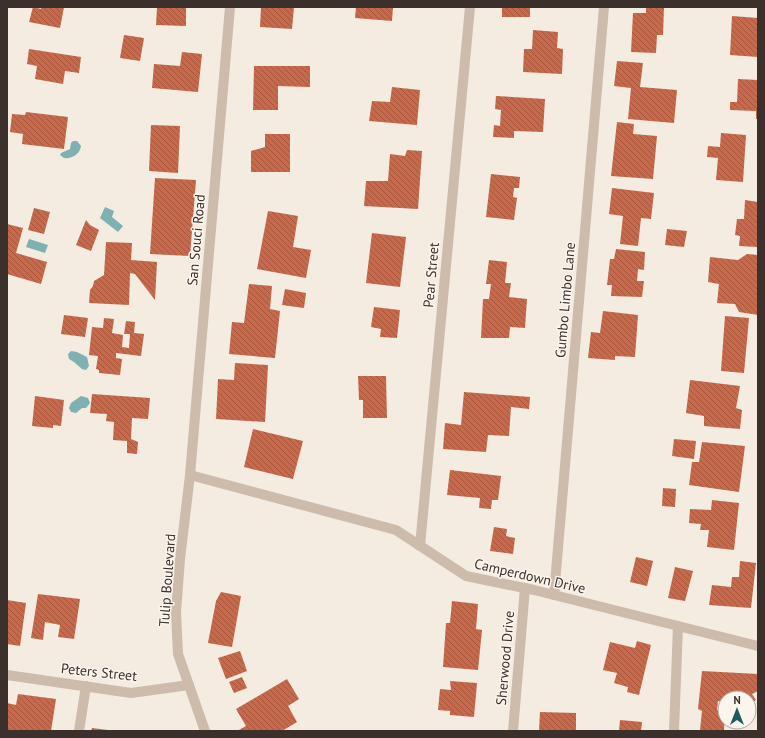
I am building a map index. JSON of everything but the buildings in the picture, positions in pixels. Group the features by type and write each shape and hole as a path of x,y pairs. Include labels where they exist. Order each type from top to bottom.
{"street":[{"name":"San Souci Road","path":"190,475 230,7"},
{"name":"Pear Street","path":"420,546 470,7"},
{"name":"Gumbo Limbo Lane","path":"554,595 604,7"},
{"name":"Camperdown Drive","path":"190,475 396,530 466,576 525,588 758,646"},
{"name":"Tulip Boulevard","path":"190,475 180,559 176,612 178,654 205,731"},
{"name":"Sherwood Drive","path":"513,731 525,588"},
{"path":"674,731 678,626"},
{"name":"Peters Street","path":"7,675 130,693 189,685"},
{"path":"79,731 86,686"}],"water":[{"path":"73,141 77,141 81,146 79,151 73,157 64,158 60,155 61,153 70,149"},
{"path":"105,207 114,211 112,217 123,226 118,232 100,218"},
{"path":"29,239 48,245 45,253 26,247"},
{"path":"71,351 87,357 89,366 86,370 82,369 69,359 68,354"},
{"path":"81,396 88,398 90,403 86,408 82,408 76,413 71,412 69,408 71,403"}]}
